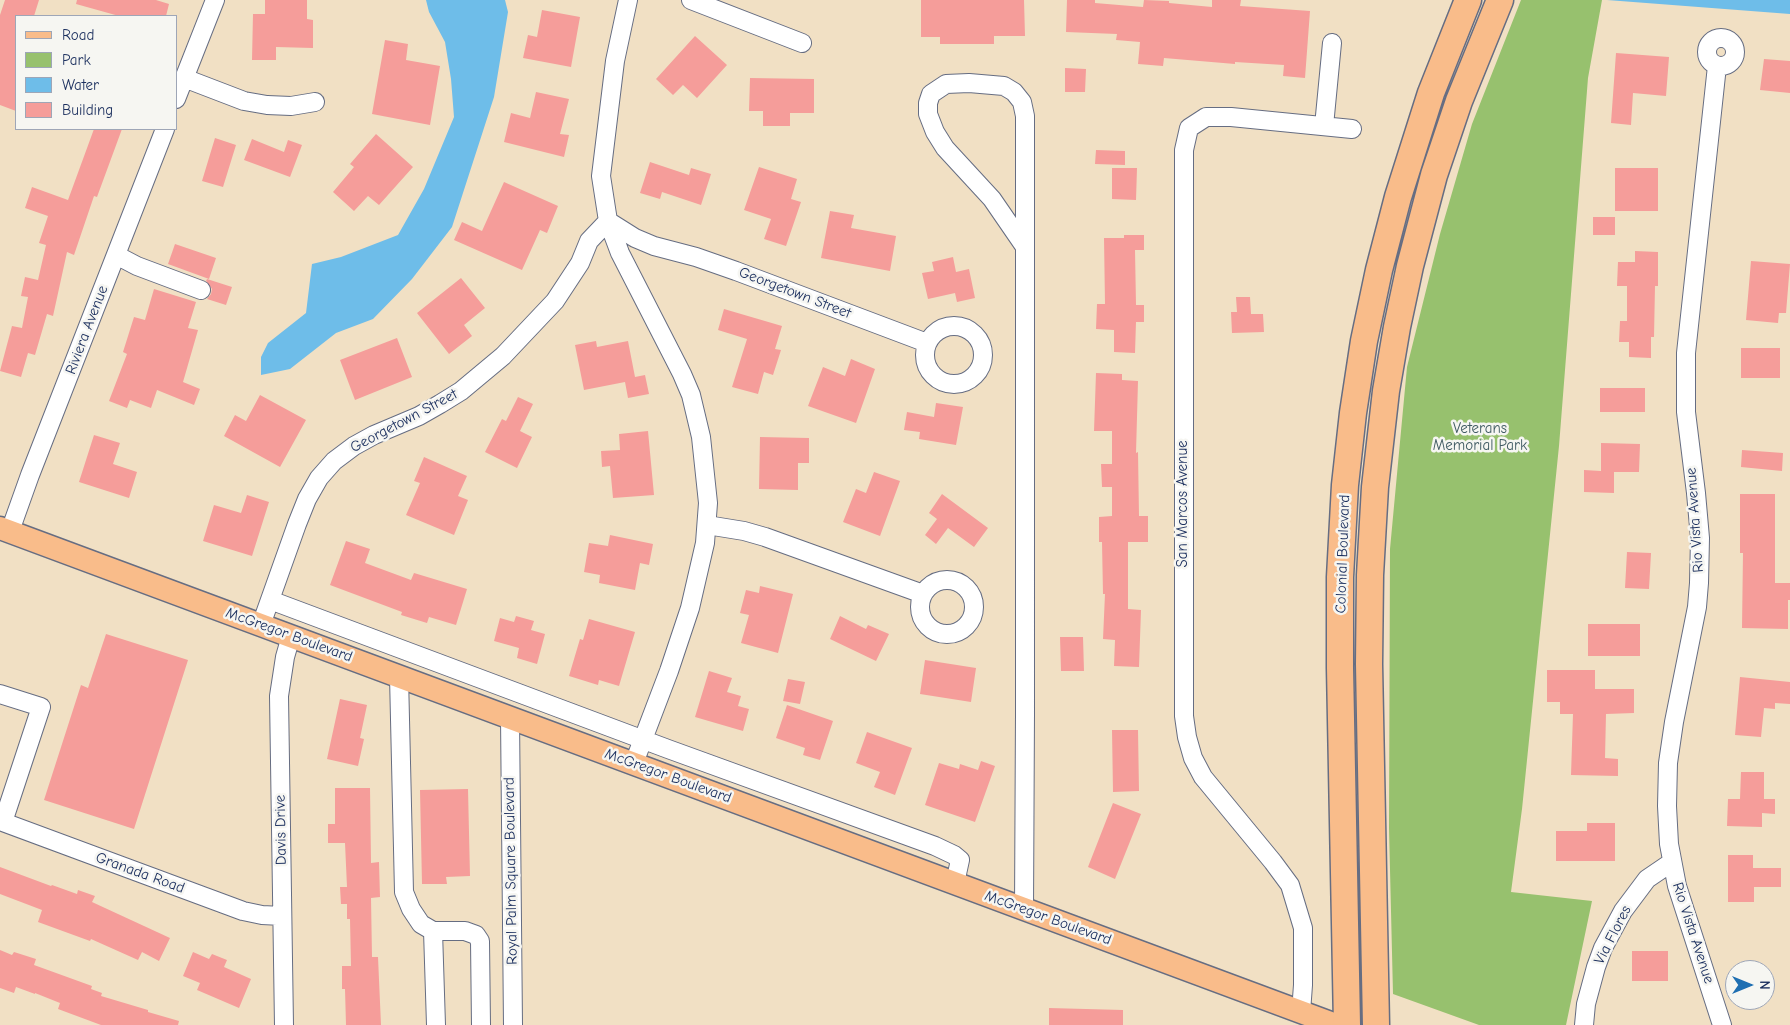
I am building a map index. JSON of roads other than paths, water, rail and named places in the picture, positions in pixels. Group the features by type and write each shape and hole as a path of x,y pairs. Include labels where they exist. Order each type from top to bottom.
{"highway":[{"name":"Colonial Boulevard","path":"1348,1025 1340,586 1345,485 1349,449 1364,341 1379,270 1398,196 1431,93 1468,0"},
{"name":"Colonial Boulevard","path":"1376,1025 1369,654 1370,575 1375,486 1386,391 1396,327 1434,175 1459,101 1500,0"}],"main road":[{"name":"McGregor Boulevard","path":"5,530 955,883 1301,1018 1336,1025"}],"street":[{"path":"178,94 215,0"},
{"path":"628,0 615,62 601,176 608,221 620,253 691,394 699,423 708,503 705,543 690,608 669,671 634,764"},
{"path":"691,0 802,43"},
{"path":"1324,126 1332,43"},
{"name":"Rio Vista Avenue","path":"1717,66 1686,353 1686,412 1698,520 1699,583 1697,607 1674,722 1668,764 1667,806 1672,862 1677,886 1722,1025"},
{"path":"184,78 244,101 267,105 291,106 315,102"},
{"path":"1024,909 1026,712 1025,116 1022,102 1014,92 1004,86 969,83 946,84 931,94 928,103 928,114 935,132 945,148 992,199 1025,247"},
{"name":"San Marcos Avenue","path":"1301,1018 1304,985 1303,928 1290,885 1203,777 1193,758 1184,716 1184,150 1189,128 1206,117 1231,117 1352,129"},
{"name":"Riviera Avenue","path":"5,530 30,474 165,130"},
{"name":"Georgetown Street","path":"261,625 307,500 318,478 329,466 354,446 440,404 461,391 503,356 555,301 580,263 589,241 608,221 635,238 654,246 696,257 736,271 928,343"},
{"path":"116,255 137,266 201,290"},
{"path":"707,525 765,537 923,594"},
{"path":"270,600 935,846 960,860 955,883"},
{"name":"Davis Drive","path":"284,1025 279,696 285,657 291,636"},
{"path":"399,676 404,892 411,910 421,924 433,931 465,930 476,935 480,942 481,1025"},
{"path":"0,694 41,707 2,821"},
{"name":"Royal Palm Square Boulevard","path":"510,718 513,1025"},
{"name":"Granada Road","path":"2,821 243,911 262,915 282,916"},
{"name":"Via Flores","path":"1584,1025 1586,1004 1603,948 1619,919 1647,879 1672,862"},
{"path":"433,931 436,1025"}],"water":[{"path":"426,0 505,0 508,12 494,97 452,227 412,279 373,319 336,333 290,369 261,375 261,357 268,343 306,313 312,264 341,257 398,235 424,189 454,117 451,79 445,42 429,12"},
{"path":"1607,0 1790,0 1790,14"}],"park label":[{"name":"Veterans Memorial Park","path":"1480,438"}]}
